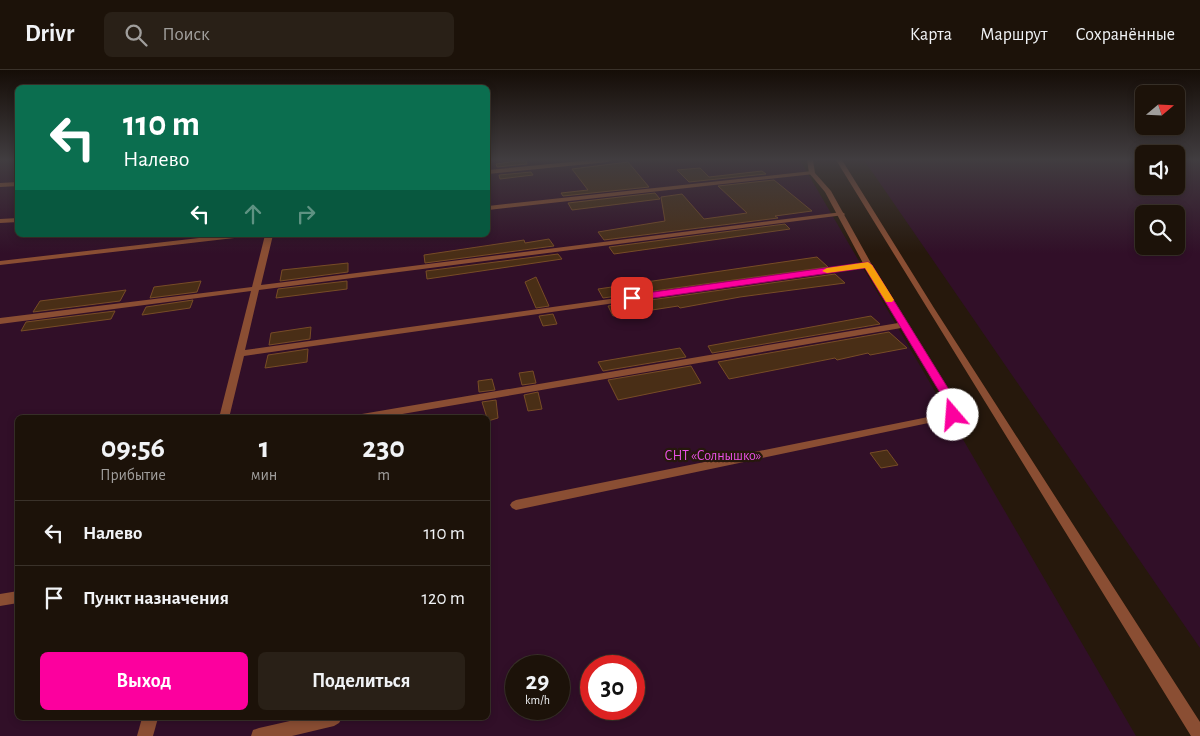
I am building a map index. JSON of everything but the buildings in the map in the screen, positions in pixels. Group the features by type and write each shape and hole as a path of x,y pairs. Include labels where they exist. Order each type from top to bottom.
{"street":[{"path":"490,208 645,191"},
{"path":"516,505 953,415 954,406 868,265 828,191"},
{"path":"859,191 930,308 1200,736"},
{"path":"0,321 842,214"},
{"path":"0,221 15,220"},
{"path":"0,263 226,237"},
{"path":"225,415 268,237"},
{"path":"240,354 868,265"},
{"path":"374,415 904,325"},
{"path":"0,600 15,597"},
{"path":"145,736 149,720"},
{"path":"259,736 326,720"}],"green space":[{"name":"СНТ «Солнышко»","path":"0,191 15,191 15,237 490,237 490,191 818,191 1136,736 0,736"},
{"path":"885,191 1135,191 1135,195 1185,195 1185,191 1200,191 1200,648"}],"slow traffic":[{"path":"827,271 868,265 889,300"}],"route":[{"path":"632,298 868,265 954,406 953,415"}]}
